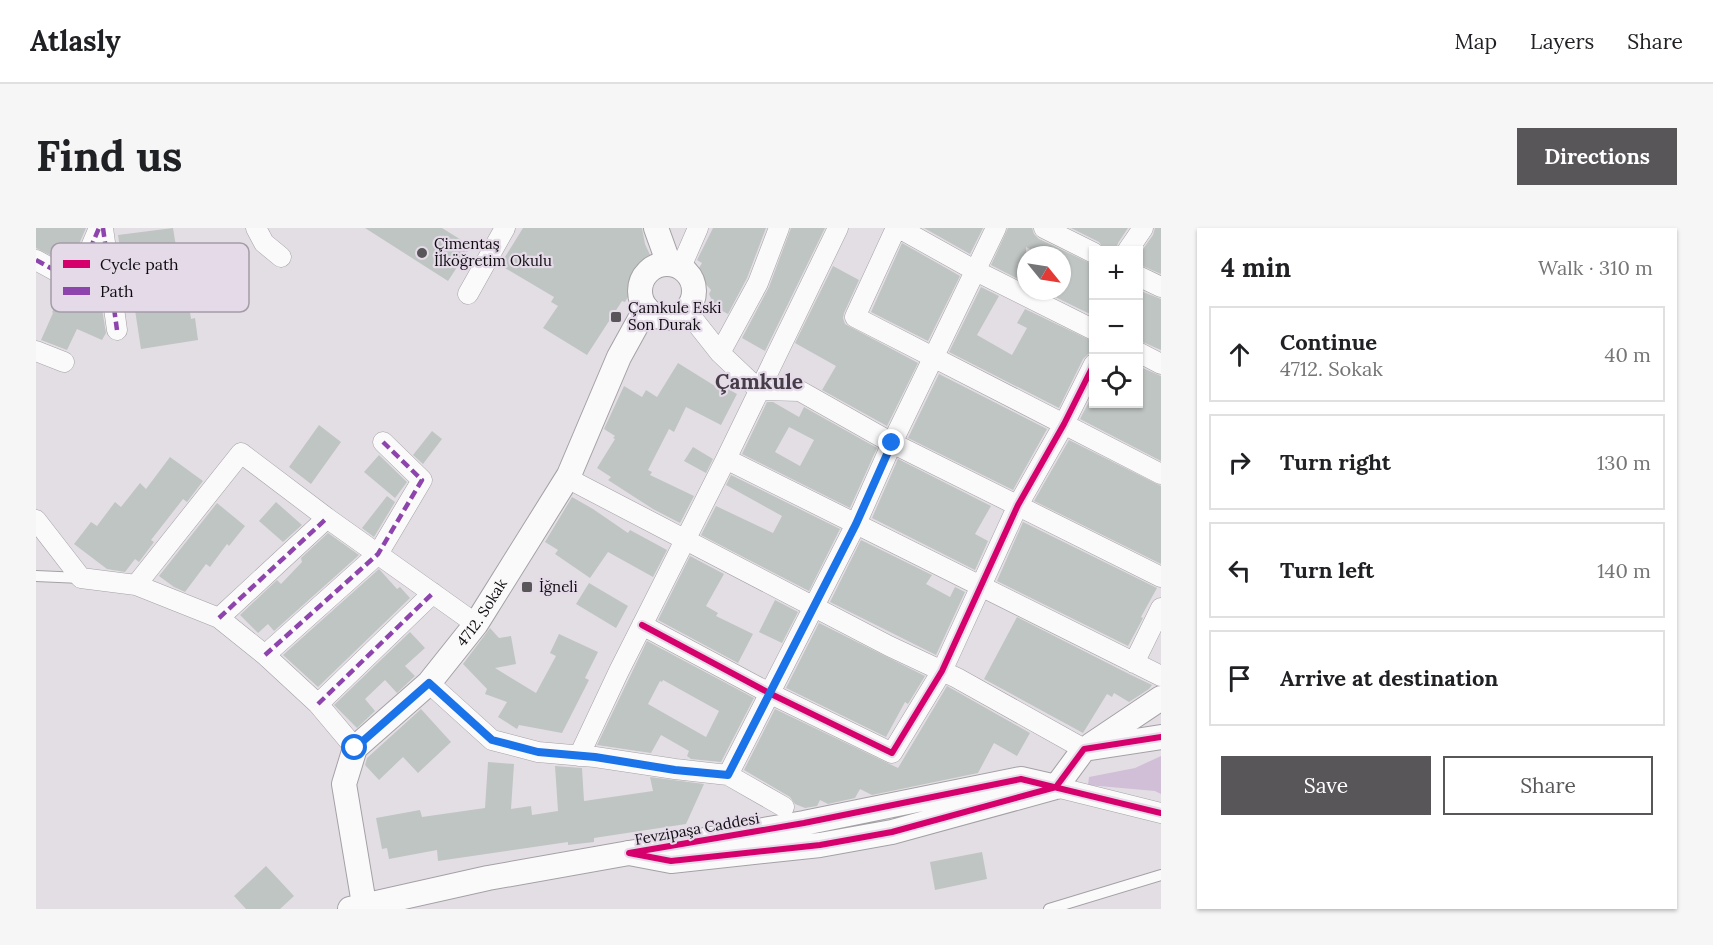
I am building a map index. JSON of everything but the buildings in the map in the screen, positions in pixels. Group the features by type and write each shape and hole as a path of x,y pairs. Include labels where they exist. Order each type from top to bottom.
{"street":[{"path":"94,243 101,228"},
{"path":"101,228 103,243"},
{"path":"256,228 264,243 280,257"},
{"path":"468,294 505,228"},
{"path":"656,228 675,265 692,279 694,287 691,303 686,310 670,318 661,317 646,308 640,291 646,274 660,264 675,265"},
{"path":"675,265 698,228"},
{"path":"720,353 758,283 779,228"},
{"path":"579,756 838,228"},
{"path":"1089,328 976,271 898,228 855,317 1161,474"},
{"path":"728,775 856,524 892,443 996,228"},
{"path":"1044,228 1089,250"},
{"path":"1131,246 1143,228"},
{"path":"36,260 51,268"},
{"path":"1143,278 1161,287"},
{"name":"4712. Sokak","path":"355,748 429,683 476,624 567,478 619,357 646,308"},
{"path":"686,310 720,353 759,390 800,392 892,443 1161,577"},
{"path":"114,312 117,330"},
{"path":"36,351 64,362"},
{"path":"1142,354 1161,364"},
{"path":"642,625 771,694 892,753 942,671 1018,505 1064,424 1089,374"},
{"path":"265,655 378,554 422,480 383,442"},
{"path":"136,585 240,453 476,624"},
{"path":"726,459 1161,676"},
{"path":"567,478 942,671 1084,749 1161,736"},
{"path":"219,618 327,518"},
{"path":"36,520 81,578 136,585 219,618 265,655 318,704 355,748 344,784 357,907"},
{"path":"318,704 433,593"},
{"path":"1134,663 1161,608"},
{"path":"429,683 492,740 538,752 728,775 784,807"},
{"path":"1161,698 1084,749 1056,787 1161,813"},
{"name":"Fevzipaşa Caddesi","path":"357,907 488,878 804,823 1021,779 1056,787"}],"lane":[{"path":"36,576 81,578"},
{"path":"1049,909 1075,905 1161,875"}],"shaded area":[{"path":"1161,756 1161,794 1155,791 1088,785 1089,777 1135,768"}],"marked path":[{"path":"93,243 99,228"},
{"path":"103,228 105,243"},
{"path":"36,260 51,268"},
{"path":"115,312 117,330"},
{"path":"265,655 378,554 422,480 383,442"},
{"path":"219,618 327,518"},
{"path":"318,704 433,593"}],"cycle path":[{"path":"642,625 771,694 892,753 942,671 1018,505 1064,424 1089,374"},
{"path":"1161,737 1084,749 1056,787 892,832 820,845 671,861 629,853 804,823 1021,779 1161,813"}],"place":[{"name":"Çimentaş İlköğretim Okulu","path":"422,253"},
{"name":"Çamkule Eski Son Durak","path":"616,317"},
{"name":"İğneli","path":"527,587"}],"district":[{"name":"Çamkule","path":"759,382"}],"route":[{"path":"355,748 429,683 492,740 538,752 595,757 675,770 728,775 856,524 892,443"}]}
